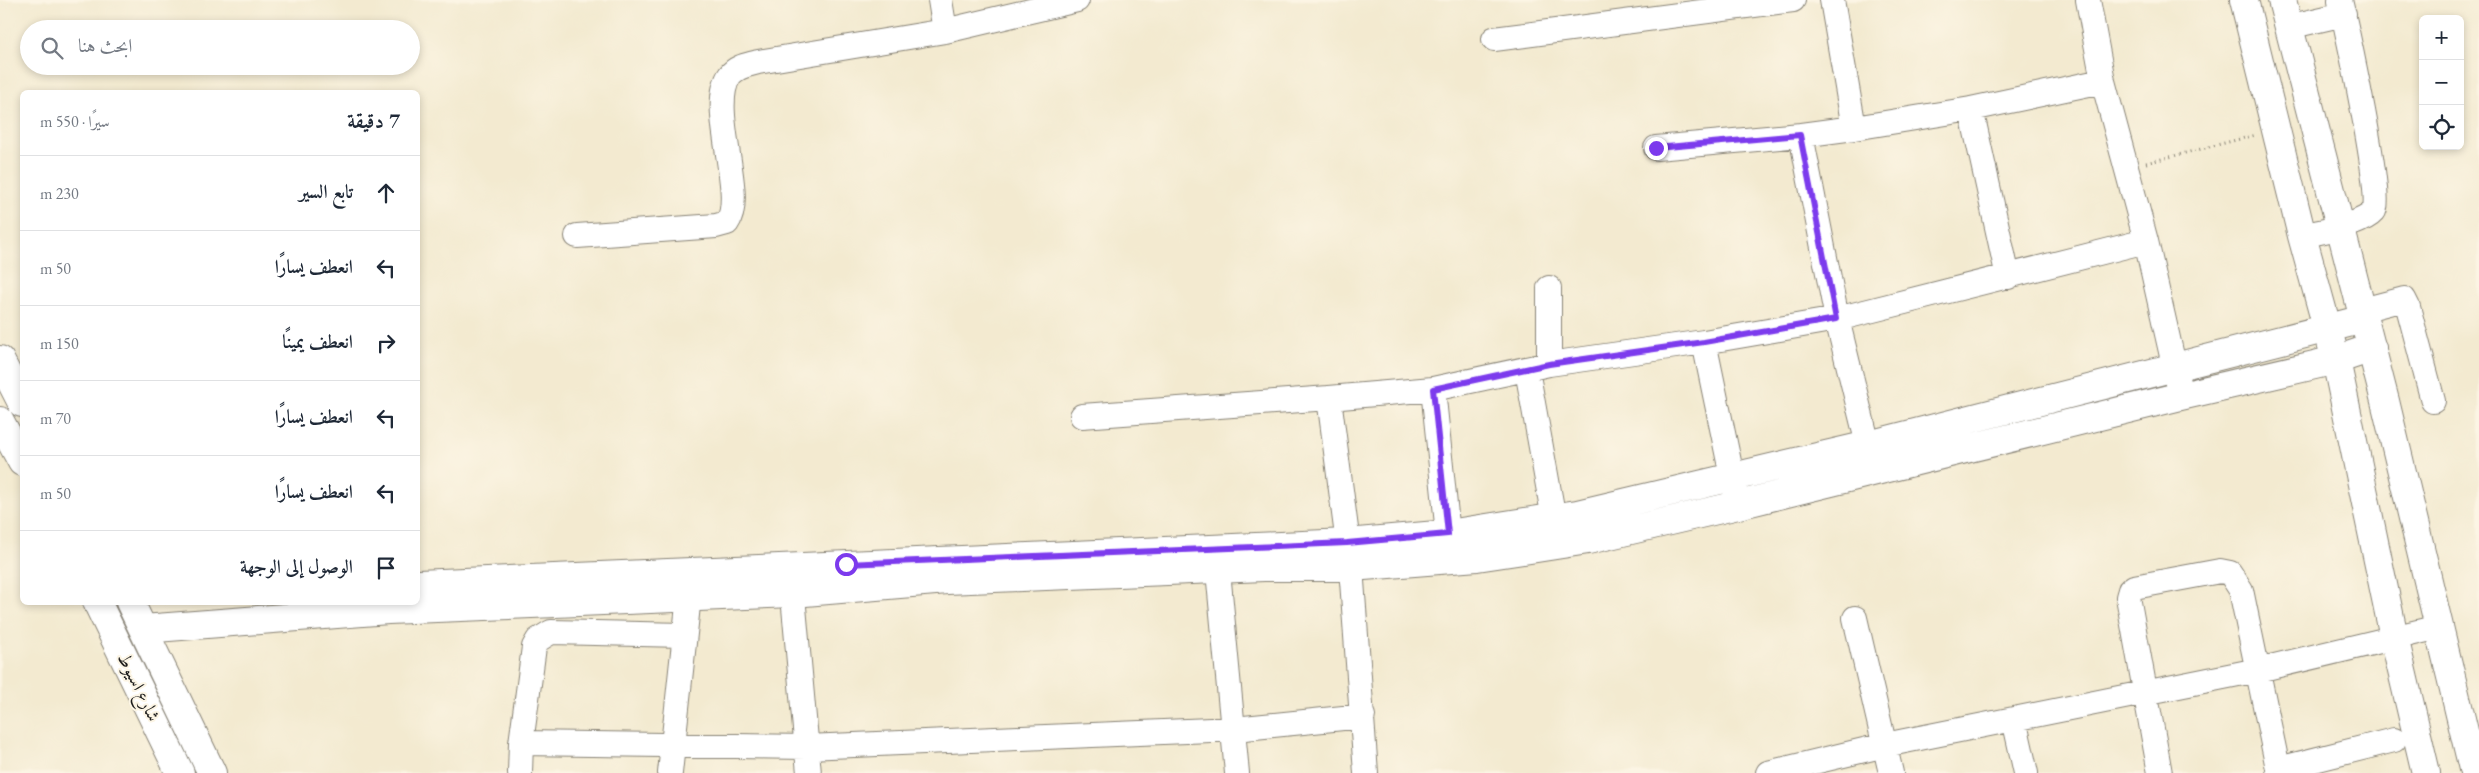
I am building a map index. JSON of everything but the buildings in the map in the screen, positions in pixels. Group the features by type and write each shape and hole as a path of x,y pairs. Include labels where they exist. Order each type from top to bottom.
{"main road":[{"path":"2244,0 2302,236 2336,360 2394,637 2426,773"},
{"path":"2282,0 2372,348 2474,773"},
{"path":"420,584 948,580 1218,571 1264,567 1349,555 1448,534 1554,518 1732,478 2327,328 2363,315"},
{"path":"143,629 388,610 689,596 791,580 1349,555 1476,557 1579,541 1738,505 2181,396 2336,360 2372,348"},
{"path":"0,360 20,399"},
{"path":"0,421 20,458"},
{"name":"شارع اسيوط","path":"98,605 180,773"},
{"name":"شارع اسيوط","path":"131,605 212,773"}],"street":[{"path":"940,0 945,31"},
{"path":"577,236 716,226 727,223 734,208 724,122 725,91 730,76 738,68 758,62 945,31 1077,0"},
{"path":"1494,39 1793,0"},
{"path":"1832,0 1854,128"},
{"path":"2088,0 2104,81 2146,241 2176,366 2181,396"},
{"path":"2288,27 2342,7 2374,171 2377,203 2373,212 2365,218 2340,227 2302,236"},
{"path":"1656,148 1800,135 1854,128 1971,109 2104,81"},
{"path":"1971,109 2008,277"},
{"path":"1800,135 1836,319 1868,445"},
{"path":"1082,416 1433,389 1538,367 1704,342 1836,319 2146,241"},
{"path":"1549,288 1538,367 1554,518"},
{"path":"2363,315 2404,300 2408,307 2433,401"},
{"path":"1704,342 1738,505"},
{"path":"1433,389 1448,534"},
{"path":"1329,398 1349,555 1366,773"},
{"path":"1218,571 1237,773"},
{"path":"2160,773 2128,605 2130,590 2134,587 2220,571 2230,573 2241,590 2279,771 2394,740"},
{"path":"791,580 809,773"},
{"path":"670,773 689,596"},
{"path":"1855,618 1892,773"},
{"path":"1773,773 1884,745 2258,670 2439,627"},
{"path":"520,773 534,647 545,634 551,632 684,635"},
{"path":"522,743 806,747 1234,730 1363,716"},
{"path":"2014,719 2026,773"}],"path":[{"path":"2126,168 2257,135"}],"route":[{"path":"846,564 1347,543 1448,534 1433,389 1549,364 1704,342 1836,319 1800,135 1656,148"}]}
